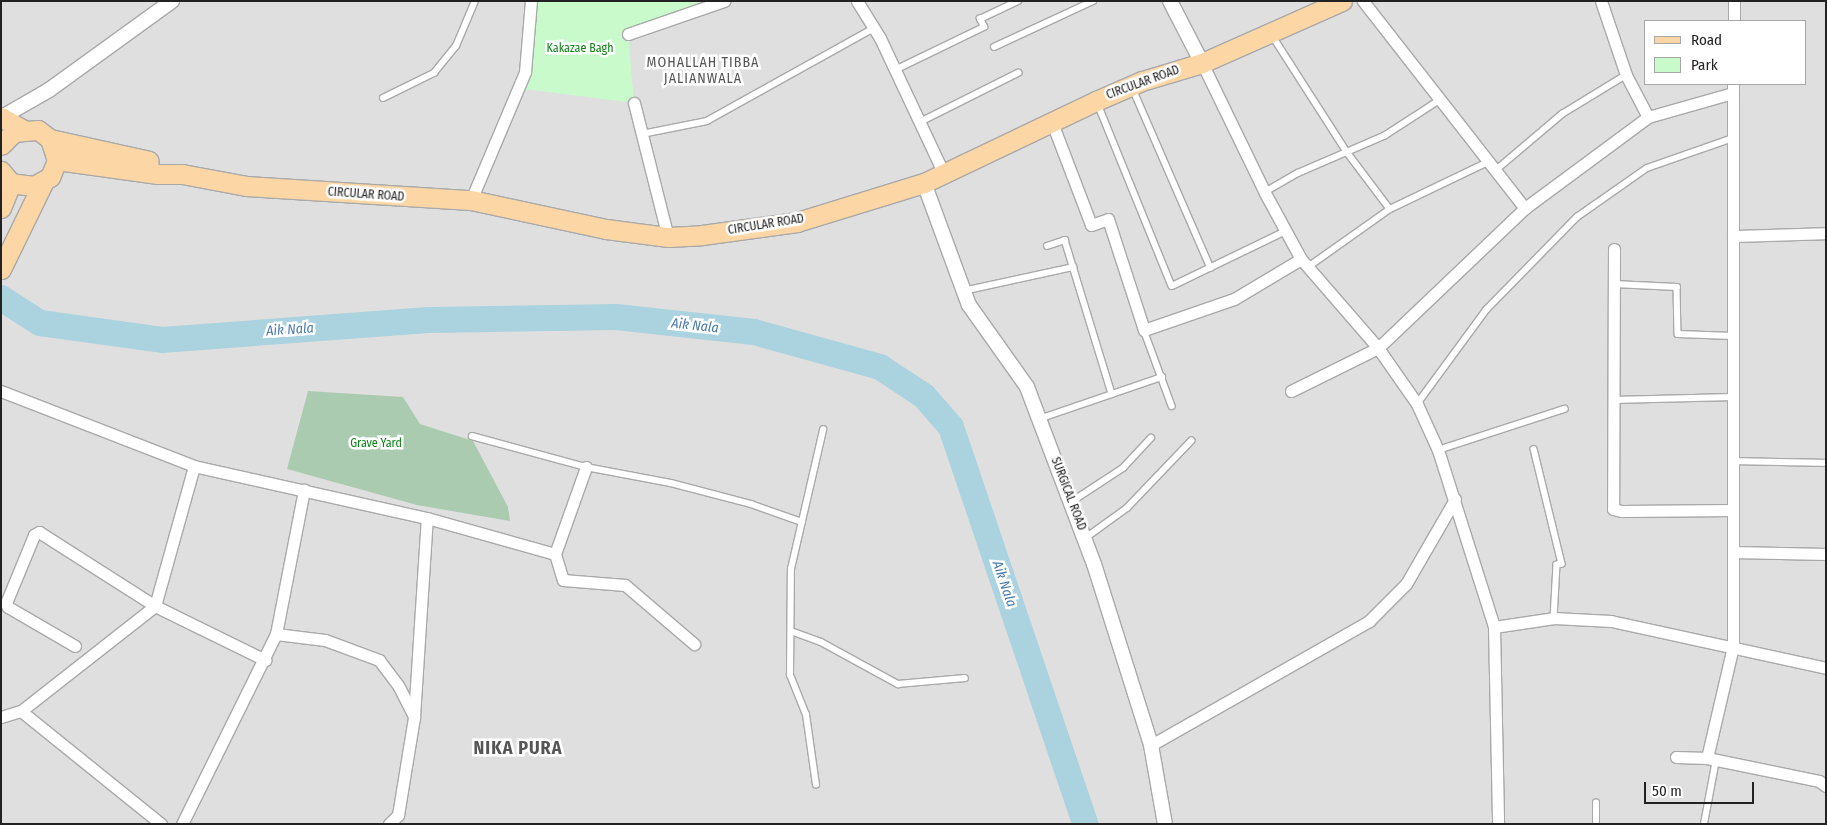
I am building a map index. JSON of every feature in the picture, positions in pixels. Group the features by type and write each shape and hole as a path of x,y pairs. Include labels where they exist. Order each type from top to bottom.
{"main road":[{"name":"CIRCULAR ROAD","path":"182,174 246,186 472,200 606,229 668,237 702,236 797,222 924,183 1051,120 1096,100 1131,86 1202,64 1342,1"},
{"path":"2,117 22,129 38,130 50,140 160,163 182,174"},
{"path":"1,145 7,137 22,129"},
{"path":"1,269 43,183 55,169 57,160 50,140"},
{"path":"57,160 158,174 182,174"},
{"path":"1,208 6,177 24,187 43,183"}],"street":[{"path":"2,117 49,90 172,1"},
{"path":"472,200 525,72 532,1"},
{"path":"628,34 724,1"},
{"path":"856,1 874,28 944,174"},
{"path":"1170,1 1265,193 1304,263 1378,348 1417,404 1438,450 1494,627 1498,824"},
{"path":"1363,1 1525,208"},
{"path":"1601,1 1626,75 1648,117"},
{"path":"1734,1 1734,20"},
{"path":"1290,391 1378,348 1525,208 1648,117 1733,88 1733,646 1711,759"},
{"path":"634,103 668,237"},
{"path":"1051,120 1091,225 1108,219 1144,330 1234,299 1304,263"},
{"name":"SURGICAL ROAD","path":"924,183 968,305 1027,387 1071,502 1151,745 1165,824"},
{"path":"1733,236 1826,233"},
{"path":"1614,249 1613,509 1622,511 1733,510"},
{"path":"1,390 194,466 427,518 555,554"},
{"path":"1,717 21,711 155,606 194,466"},
{"path":"586,467 555,554 563,580 625,585 694,644"},
{"path":"182,824 265,660 276,634 304,490"},
{"path":"1151,745 1369,621 1406,584 1455,499"},
{"path":"389,824 398,815 414,717 427,518"},
{"path":"76,646 8,607 6,603 34,535 39,532 155,606 265,660"},
{"path":"1733,552 1826,554"},
{"path":"1494,627 1554,618 1611,621 1733,646 1826,668"},
{"path":"276,634 325,640 379,660 398,685 414,717"},
{"path":"21,711 161,824"},
{"path":"1676,757 1711,759 1822,784 1826,770"}],"lane":[{"path":"383,98 434,73 456,46 475,1"},
{"path":"895,70 984,27 980,19 1018,1"},
{"path":"994,47 1093,1"},
{"path":"642,134 707,121 874,28"},
{"path":"1270,33 1347,152 1390,210"},
{"path":"920,122 1018,72"},
{"path":"1304,263 1390,210 1493,166 1562,114 1626,75"},
{"path":"1131,86 1211,268"},
{"path":"1265,193 1298,173 1384,136 1441,99"},
{"path":"1096,100 1172,286 1286,231"},
{"path":"1417,404 1486,310 1577,217 1647,168 1733,138"},
{"path":"1047,246 1066,240 1112,394"},
{"path":"963,291 1073,267"},
{"path":"1614,284 1677,287 1678,334 1733,336"},
{"path":"1144,330 1172,406"},
{"path":"1039,419 1162,377"},
{"path":"1613,400 1733,397"},
{"path":"1438,450 1564,409"},
{"path":"816,785 806,715 790,675 792,631 791,569 823,430"},
{"path":"472,436 586,467 671,482 752,504 802,522"},
{"path":"1071,502 1123,468 1151,438"},
{"path":"1084,538 1127,508 1191,441"},
{"path":"1534,449 1562,564 1557,565 1554,618"},
{"path":"1733,461 1826,463"},
{"path":"792,631 820,642 898,684 965,678"},
{"path":"1704,824 1711,759"},
{"path":"1596,803 1596,824"}],"shaded area":[{"path":"1,1 1826,1 1826,824 1,824"}],"green space":[{"name":"Kakazae Bagh","path":"528,1 696,1 699,7 628,34 634,103 517,88"},
{"name":"Grave Yard","path":"308,391 403,397 420,424 473,441 508,507 510,521 417,505 287,469"}],"waterway":[{"name":"Aik Nala","path":"1,298 40,323 162,340 428,320 616,317 754,332 880,367 924,396 951,427 1085,824"}],"district":[{"name":"MOHALLAH TIBBA JALIANWALA","path":"703,72"},
{"name":"NIKA PURA","path":"518,748"}]}
